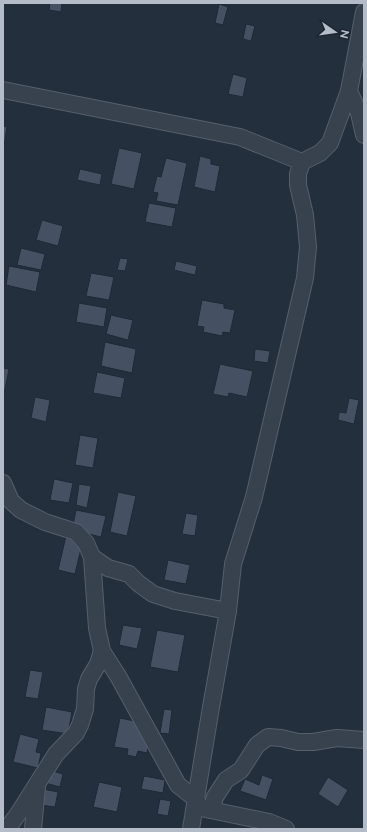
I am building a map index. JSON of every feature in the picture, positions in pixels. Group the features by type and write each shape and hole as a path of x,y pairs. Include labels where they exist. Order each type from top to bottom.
{"street":[{"path":"191,829 228,611 233,564 254,497 305,278 308,247 306,215 298,186 298,174 302,162 320,153 330,143 349,91 364,12"},
{"path":"3,90 240,137 302,162"},
{"path":"349,91 359,113 364,135"},
{"path":"3,483 12,501 21,510 45,522 76,532 86,543 92,557 97,628 102,651 118,676 178,785 196,804 211,810 269,822 286,829"},
{"path":"92,557 108,568 130,574 138,583 153,594 175,601 228,611"},
{"path":"7,829 37,786 56,754 76,733 85,709 86,690 89,679 98,664 102,651"},
{"path":"211,810 215,797 226,780 241,770 257,745 268,737 298,742 313,742 337,738 364,740"},
{"path":"33,829 37,786"}],"building":[{"path":"50,3 62,3 61,12 49,10"},
{"path":"219,4 228,7 223,25 215,23"},
{"path":"246,24 255,26 251,41 243,39"},
{"path":"233,74 247,78 243,97 228,94"},
{"path":"3,126 7,127 3,152"},
{"path":"119,148 142,153 134,189 111,184"},
{"path":"200,156 211,159 211,164 220,166 215,192 194,187"},
{"path":"166,158 187,163 178,205 156,201 158,193 153,192 157,176 161,177"},
{"path":"80,169 102,174 100,185 77,180"},
{"path":"149,203 176,208 172,227 145,222"},
{"path":"42,220 63,226 58,246 36,240"},
{"path":"21,248 45,254 41,270 17,265"},
{"path":"120,258 128,259 125,271 117,270"},
{"path":"176,261 197,266 195,275 174,270"},
{"path":"9,266 40,272 36,292 6,285"},
{"path":"91,273 114,277 109,300 86,296"},
{"path":"202,300 224,304 224,308 235,310 230,333 223,332 222,336 203,332 204,327 197,326"},
{"path":"79,303 107,308 104,327 76,322"},
{"path":"111,315 133,320 128,340 106,334"},
{"path":"105,342 136,349 132,373 101,366"},
{"path":"255,349 270,351 268,363 254,361"},
{"path":"220,364 253,371 247,397 229,393 228,397 213,394"},
{"path":"3,368 9,369 4,394 3,394"},
{"path":"97,372 125,378 121,398 93,393"},
{"path":"35,397 50,400 46,422 31,418"},
{"path":"349,398 359,400 354,424 338,420 339,412 346,413"},
{"path":"80,435 98,438 93,468 75,465"},
{"path":"54,479 73,483 69,503 50,500"},
{"path":"79,484 91,486 87,508 76,505"},
{"path":"118,492 136,496 127,536 110,532"},
{"path":"76,510 106,516 101,537 72,530"},
{"path":"186,513 198,515 195,536 182,534"},
{"path":"66,536 83,540 75,574 58,570"},
{"path":"168,560 190,565 186,584 164,580"},
{"path":"123,625 142,628 137,649 119,645"},
{"path":"157,630 185,635 178,672 150,667"},
{"path":"30,670 43,672 38,699 25,697"},
{"path":"46,707 72,712 68,734 42,730"},
{"path":"164,709 172,710 169,734 160,733"},
{"path":"120,718 153,725 147,753 138,751 136,757 127,755 128,749 114,747"},
{"path":"20,734 39,739 36,752 41,753 38,768 13,762"},
{"path":"49,770 63,774 60,787 45,783"},
{"path":"262,775 273,779 266,800 240,791 245,779 259,785"},
{"path":"144,776 165,780 163,793 141,789"},
{"path":"328,777 348,790 338,807 318,794"},
{"path":"99,782 122,787 117,812 93,807"},
{"path":"43,789 58,792 55,807 40,805"},
{"path":"160,799 171,801 168,816 157,814"}]}
